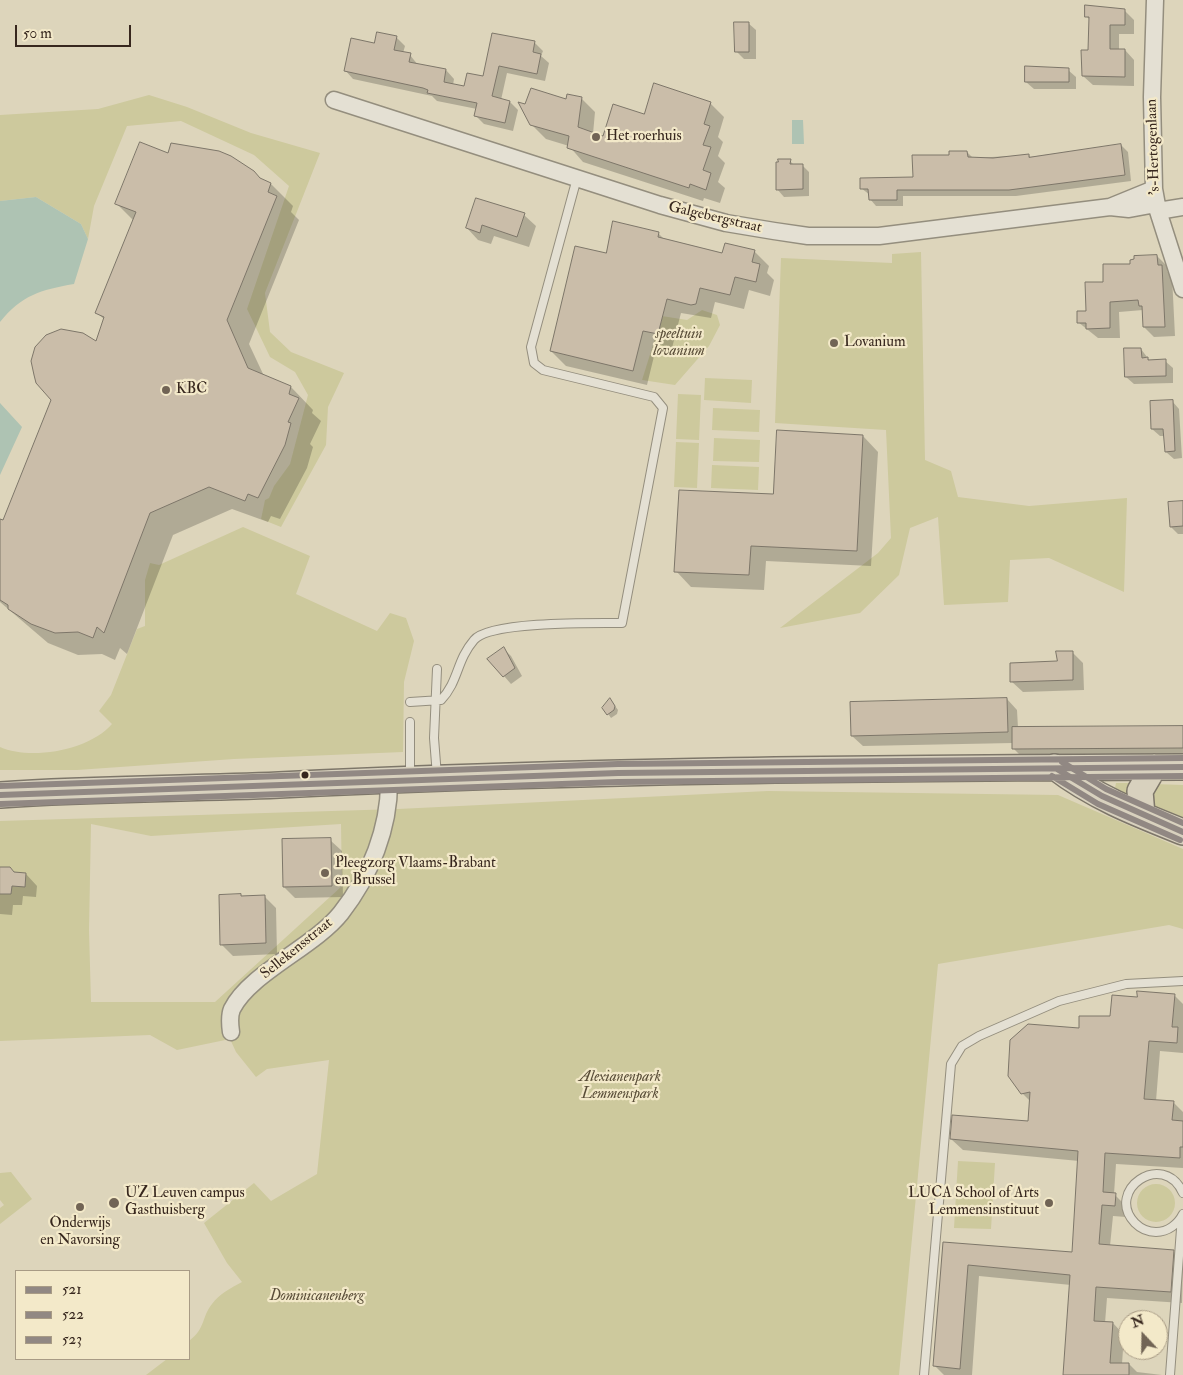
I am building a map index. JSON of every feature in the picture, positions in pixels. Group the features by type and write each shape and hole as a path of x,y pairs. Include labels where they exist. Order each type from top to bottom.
{"main road":[{"path":"0,795 399,779 791,769 1183,766"},
{"path":"1055,767 1078,784 1106,800 1183,832"},
{"path":"1142,815 1140,791 1154,767"}],"street":[{"name":"'s-Hertogenlaan","path":"1155,0 1152,97 1156,201 1180,272 1183,290"},
{"name":"Galgebergstraat","path":"334,100 660,205 726,223 808,236 879,236 1156,201 1183,207"},
{"name":"Sellekensstraat","path":"231,1032 232,1010 247,991 340,914 363,880 377,848 388,805 399,779"}],"lane":[{"path":"410,702 436,702 441,700 451,688 460,659 475,638 513,627 622,623 663,408 654,397 543,370 534,363 531,347 577,178"},
{"path":"437,669 434,738 438,778"},
{"path":"399,779 410,722"},
{"path":"924,1375 951,1064 962,1046 1020,1017 1059,1001 1126,984 1183,981"},
{"path":"1183,1192 1173,1179 1164,1174 1154,1174 1144,1176 1135,1182 1129,1190 1126,1200 1131,1220 1148,1231 1168,1230 1183,1215"},
{"path":"1170,1375 1183,1215"}],"green space":[{"path":"149,95 187,107 251,133 320,153 265,293 270,332 291,352 344,373 328,407 326,445 281,527 261,519 265,500 269,498 274,486 290,464 308,395 295,372 270,357 247,309 289,186 254,155 181,121 127,126 94,206 88,239 81,224 36,197 0,201 0,115 98,109"},
{"path":"921,252 925,460 951,471 958,497 1029,506 1127,498 1124,592 1049,558 1010,560 1008,602 944,605 938,517 910,528 899,575 860,613 780,628 878,553 891,538 886,430 775,423 781,258 892,263 892,254"},
{"name":"speeltuin lovanium","path":"702,310 717,315 720,325 709,346 675,385 642,380 662,316 687,320"},
{"path":"705,378 752,380 751,403 704,400"},
{"path":"678,394 701,395 699,440 676,439"},
{"path":"713,408 760,410 759,432 712,430"},
{"path":"714,438 760,440 759,462 713,461"},
{"path":"676,442 699,443 697,488 674,487"},
{"path":"712,465 759,467 758,490 711,488"},
{"path":"243,527 310,556 296,594 377,631 390,613 406,618 414,641 404,682 403,752 234,759 77,770 0,770 0,747 27,753 59,750 90,741 112,724 99,711 111,695 137,629 145,626 145,580 150,563 159,565"},
{"path":"1116,783 1136,783 1133,799 1114,793"},
{"path":"1153,784 1183,785 1183,825 1163,814 1155,806 1152,793"},
{"name":"Alexianenpark Lemmenspark","path":"768,791 1058,795 1183,849 1183,929 1169,925 938,964 899,1375 146,1375 166,1360 190,1360 190,1340 198,1332 212,1304 222,1294 242,1282 227,1263 204,1223 254,1183 271,1201 317,1174 329,1060 267,1069 256,1077 236,1052 230,1039 177,1050 150,1035 0,1041 0,821 398,809","holes":["91,824 151,836 341,824 342,886 215,1002 91,1002 89,930"]},
{"path":"958,1161 995,1163 991,1229 954,1228"},
{"path":"11,1172 32,1199 0,1224 0,1208 4,1205 0,1200 0,1173"},
{"path":"1156,1184 1169,1190 1175,1203 1169,1216 1156,1222 1143,1216 1137,1203 1143,1190"}],"shaded area":[{"path":"792,120 803,120 804,144 792,144"},
{"path":"36,197 81,224 88,239 74,284 32,295 16,306 0,322 0,201"},
{"path":"0,403 22,427 0,475"}],"building":[{"path":"1085,5 1125,9 1125,25 1110,25 1110,49 1125,49 1125,77 1082,76 1081,50 1088,50 1089,17 1085,17"},
{"path":"734,22 749,22 749,52 735,52"},
{"path":"377,32 397,36 394,50 411,53 409,62 446,69 444,82 464,86 467,73 483,76 492,33 535,41 533,52 541,54 537,74 499,66 492,96 510,101 505,123 474,116 477,103 427,93 428,90 423,88 344,71 351,38 374,43"},
{"path":"1025,66 1069,68 1069,82 1025,82"},
{"name":"Het roerhuis","path":"654,83 711,102 704,124 710,126 703,145 711,147 703,170 711,173 706,190 690,184 689,188 567,148 569,136 530,125 518,102 525,104 531,88 566,99 567,94 582,97 578,127 603,136 613,104 644,114"},
{"name":"KBC","path":"140,142 168,153 171,143 219,151 231,156 254,171 260,178 271,183 268,192 277,196 227,320 248,368 291,386 289,394 299,398 288,422 291,423 285,445 258,498 248,494 245,501 209,487 150,513 104,633 97,627 93,638 78,632 55,633 31,624 8,609 8,605 0,600 0,519 3,520 51,400 36,383 31,361 35,347 46,335 61,329 83,333 96,341 104,317 95,313 136,212 115,204"},
{"path":"1121,144 1125,175 1009,190 897,190 897,200 869,200 868,189 860,189 860,178 913,177 912,155 949,155 949,151 967,151 968,157 993,158 1029,154 1029,157"},
{"path":"778,159 791,159 790,164 803,164 803,189 776,190 776,162 778,162"},
{"path":"476,198 525,213 517,237 482,225 480,233 466,228"},
{"path":"613,221 659,232 658,237 722,253 725,243 755,250 752,262 760,264 756,282 735,277 730,295 700,288 696,304 691,305 667,299 658,334 643,331 633,371 550,351 575,246 606,253"},
{"path":"1157,255 1158,265 1162,265 1165,327 1143,327 1142,306 1139,306 1138,300 1110,302 1110,328 1086,329 1086,323 1077,323 1077,311 1086,311 1085,282 1103,282 1103,264 1130,264 1130,260 1134,259 1134,256"},
{"path":"1124,348 1141,348 1142,358 1148,357 1148,360 1166,359 1166,376 1125,377"},
{"path":"1173,400 1175,451 1165,452 1163,429 1151,429 1150,401"},
{"path":"777,430 863,435 857,551 751,546 749,575 674,572 679,490 773,494"},
{"path":"1183,501 1183,526 1170,527 1168,502"},
{"path":"504,647 515,668 503,677 487,659"},
{"path":"1056,651 1073,651 1073,680 1010,682 1010,663 1057,661"},
{"path":"610,698 615,706 614,710 607,715 602,708"},
{"path":"1007,698 1008,732 851,736 850,702"},
{"path":"1183,726 1183,748 1012,749 1012,727"},
{"path":"331,838 332,886 283,887 282,839"},
{"path":"0,867 10,867 14,872 26,873 25,887 12,886 11,894 0,894"},
{"path":"241,894 241,896 265,895 266,943 220,945 219,895"},
{"path":"1137,991 1175,994 1172,1027 1178,1027 1177,1043 1149,1041 1144,1099 1174,1101 1172,1120 1183,1121 1183,1147 1180,1147 1180,1158 1105,1153 1103,1192 1116,1193 1115,1206 1102,1205 1099,1244 1174,1250 1171,1292 1096,1287 1094,1321 1113,1322 1110,1363 1129,1363 1129,1375 1063,1375 1070,1275 968,1265 960,1369 933,1366 943,1242 1072,1252 1078,1151 950,1139 952,1115 1028,1121 1030,1092 1021,1094 1008,1076 1010,1040 1028,1024 1079,1028 1079,1016 1110,1016 1112,995 1137,997"}],"transit line":[{"name":"523","path":"0,786 618,764 1183,758"},
{"name":"523","path":"1062,762 1106,789 1183,823"},
{"name":"521","path":"0,795 618,773 1183,767"},
{"name":"521","path":"1057,769 1102,796 1183,832"},
{"name":"522","path":"1052,776 1098,804 1180,840"},
{"name":"522","path":"1,804 618,782 1183,776"}],"place":[{"name":"Het roerhuis","path":"596,137"},
{"name":"Lovanium","path":"834,343"},
{"name":"KBC","path":"166,390"},
{"name":"Pleegzorg Vlaams-Brabant en Brussel","path":"325,873"},
{"name":"UZ Leuven campus Gasthuisberg","path":"114,1203"},
{"name":"LUCA School of Arts Lemmensinstituut","path":"1049,1203"},
{"name":"Onderwijs en Navorsing","path":"80,1207"}],"park label":[{"name":"Dominicanenberg","path":"317,1297"}]}
